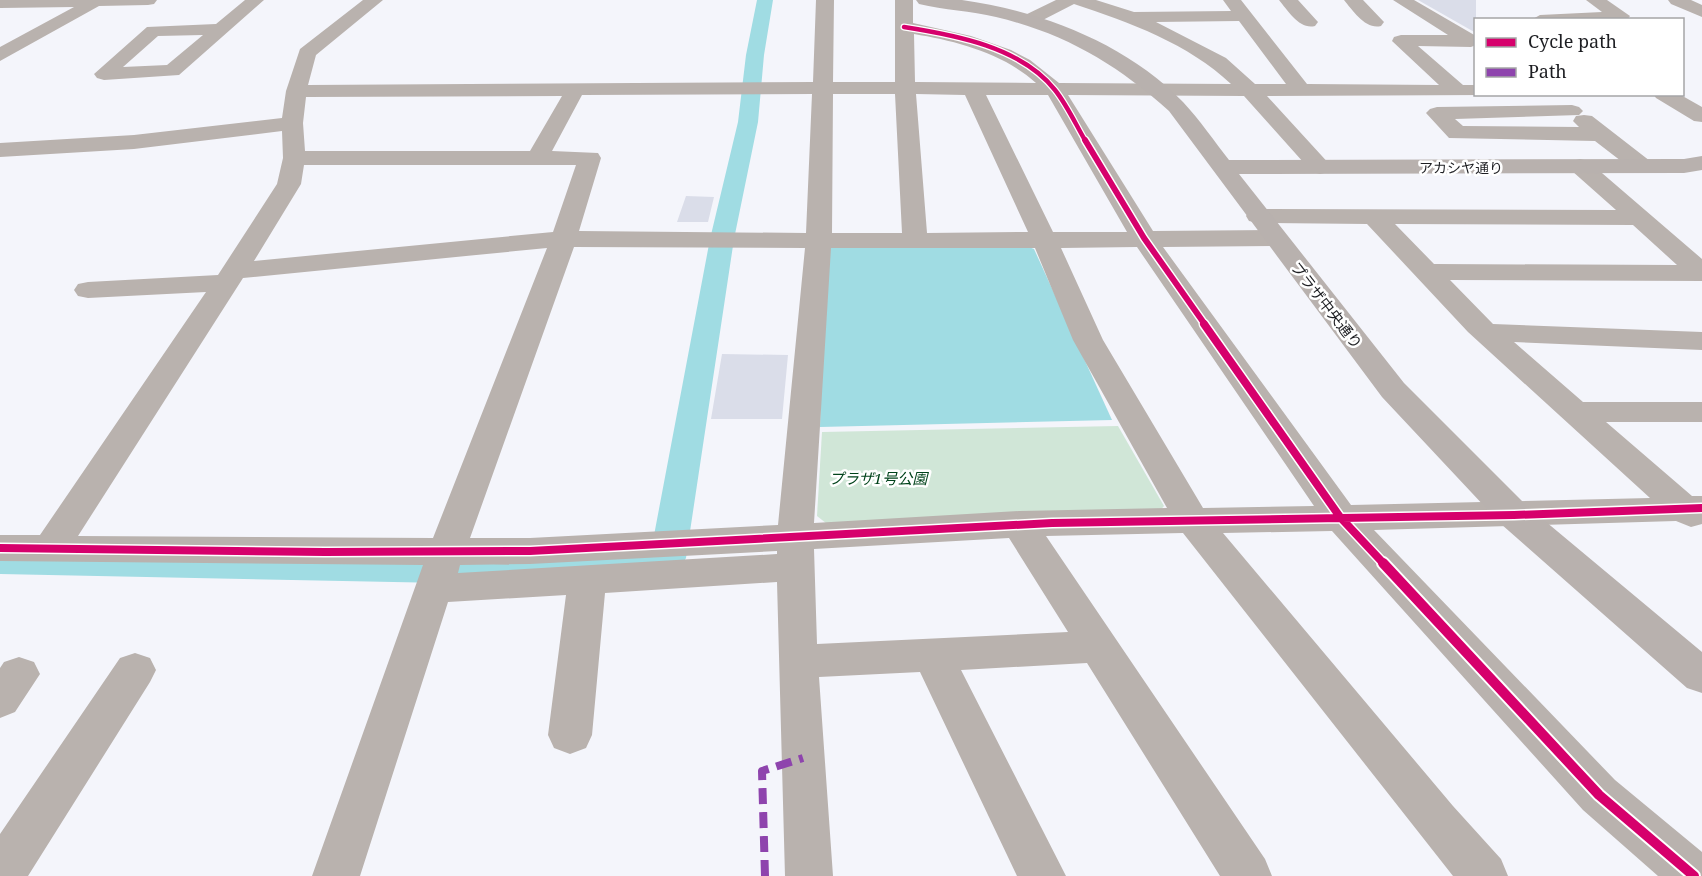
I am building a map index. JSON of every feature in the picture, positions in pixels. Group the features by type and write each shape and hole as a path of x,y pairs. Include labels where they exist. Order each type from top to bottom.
{"street":[{"path":"0,3 148,0"},
{"path":"222,29 153,31 104,74 172,71 222,29 255,0"},
{"path":"50,549 289,184 294,158 292,123 297,91 307,53 374,0"},
{"path":"809,876 798,662 796,551 819,239 825,0"},
{"name":"プラザ中央通り","path":"925,0 969,6 1029,20 1098,47 1156,88 1176,107 1393,390 1514,515 1702,676"},
{"path":"1029,20 1070,0"},
{"path":"1078,0 1132,17 1220,62 1250,90 1320,167"},
{"path":"1232,0 1242,16 1302,91"},
{"path":"1288,0 1310,22"},
{"path":"1353,0 1375,22"},
{"path":"1402,0 1473,41"},
{"path":"1580,18 1621,16 1595,0"},
{"path":"1677,0 1702,12"},
{"path":"0,55 97,1"},
{"path":"915,241 905,90 904,14 943,33 978,44 1012,59 1042,75 1054,90 1144,238 1340,517 1599,795 1694,876"},
{"path":"1132,17 1242,16"},
{"path":"1467,91 1401,41 1473,41"},
{"path":"297,91 824,88 1467,91"},
{"path":"974,89 1088,340 1192,520 1436,821 1484,876"},
{"path":"537,158 575,90"},
{"path":"1555,96 1642,166"},
{"path":"1667,96 1702,116"},
{"path":"1572,111 1437,113 1457,134 1601,134"},
{"path":"0,150 134,142 292,123"},
{"path":"294,158 590,158 564,239 446,552 336,876"},
{"name":"アカシヤ通り","path":"1220,167 1642,166 1702,163"},
{"path":"1580,166 1702,273"},
{"path":"1258,216 1637,218"},
{"path":"1373,216 1485,332 1575,412 1695,513"},
{"path":"88,290 230,277 564,239 915,241 1275,238"},
{"path":"1664,241 1702,240"},
{"path":"1427,272 1702,273"},
{"path":"1485,332 1702,341"},
{"path":"1575,412 1702,412"},
{"path":"433,589 587,579 1019,524 1695,513"},
{"path":"1019,524 1248,876"},
{"path":"0,548 446,552 796,551"},
{"path":"570,735 587,579"},
{"path":"798,662 1098,646"},
{"path":"933,655 1042,876"},
{"path":"0,876 135,670"}],"green space":[{"name":"プラザ1号公園","path":"1118,426 1164,506 1156,515 831,527 817,516 822,432"}],"water":[{"path":"1024,245 1034,249 1112,420 820,427 825,248"}],"building":[{"path":"1418,0 1476,0 1474,32"},
{"path":"686,196 714,197 708,222 677,222"},
{"path":"722,354 788,355 782,419 711,419"}],"waterway":[{"path":"0,561 444,570 668,558 722,239 748,122 755,55 765,0"}],"marked path":[{"path":"765,876 762,771 803,758"}],"cycle path":[{"path":"904,27 944,34 1005,54 1040,76 1055,90 1144,238 1340,517 1599,795 1694,876"},
{"path":"0,548 325,552 530,551 1052,523 1514,515 1702,508"}]}
